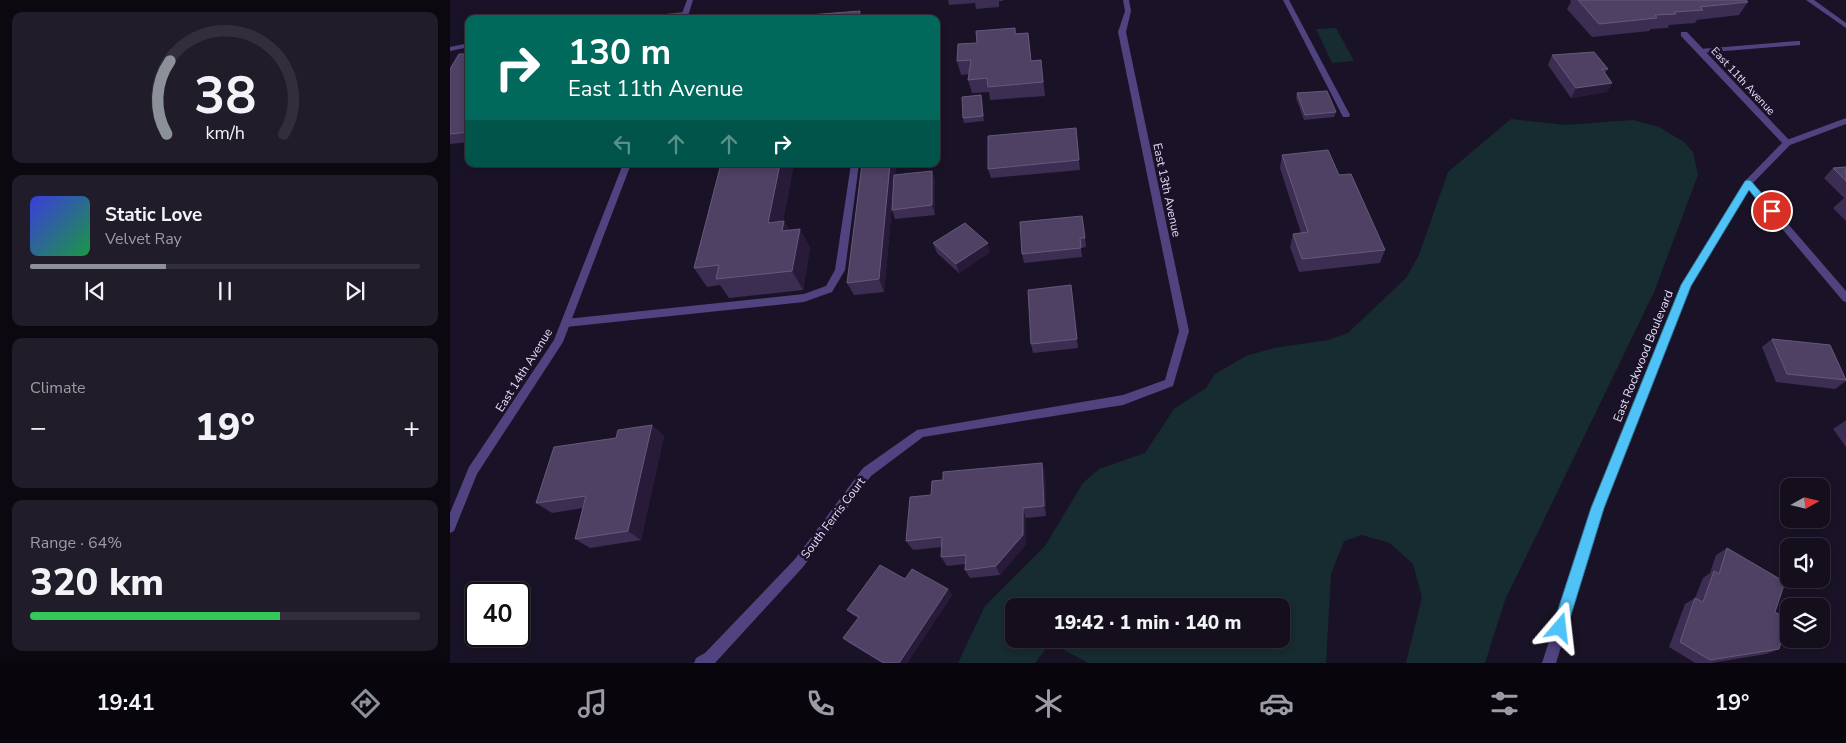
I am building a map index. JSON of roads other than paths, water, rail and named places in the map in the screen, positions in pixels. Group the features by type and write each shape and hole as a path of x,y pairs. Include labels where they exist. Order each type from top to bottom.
{"street":[{"path":"684,15 690,0"},
{"name":"East 13th Avenue","path":"1126,0 1128,11 1122,32 1184,331 1169,384"},
{"path":"1286,0 1346,115"},
{"path":"1809,0 1846,26"},
{"name":"East 11th Avenue","path":"1684,34 1787,143"},
{"path":"1700,51 1797,43"},
{"path":"450,49 465,46"},
{"path":"1787,143 1846,121"},
{"name":"East Rockwood Boulevard","path":"1549,663 1598,508 1686,285 1748,183 1787,143"},
{"name":"East 14th Avenue","path":"450,527 473,471 558,342 626,167"},
{"path":"566,323 804,298 828,289 840,270 855,167"},
{"path":"1748,183 1846,298"},
{"name":"South Ferris Court","path":"701,663 710,658 799,563 867,472 922,433 1124,400 1169,384"}]}
